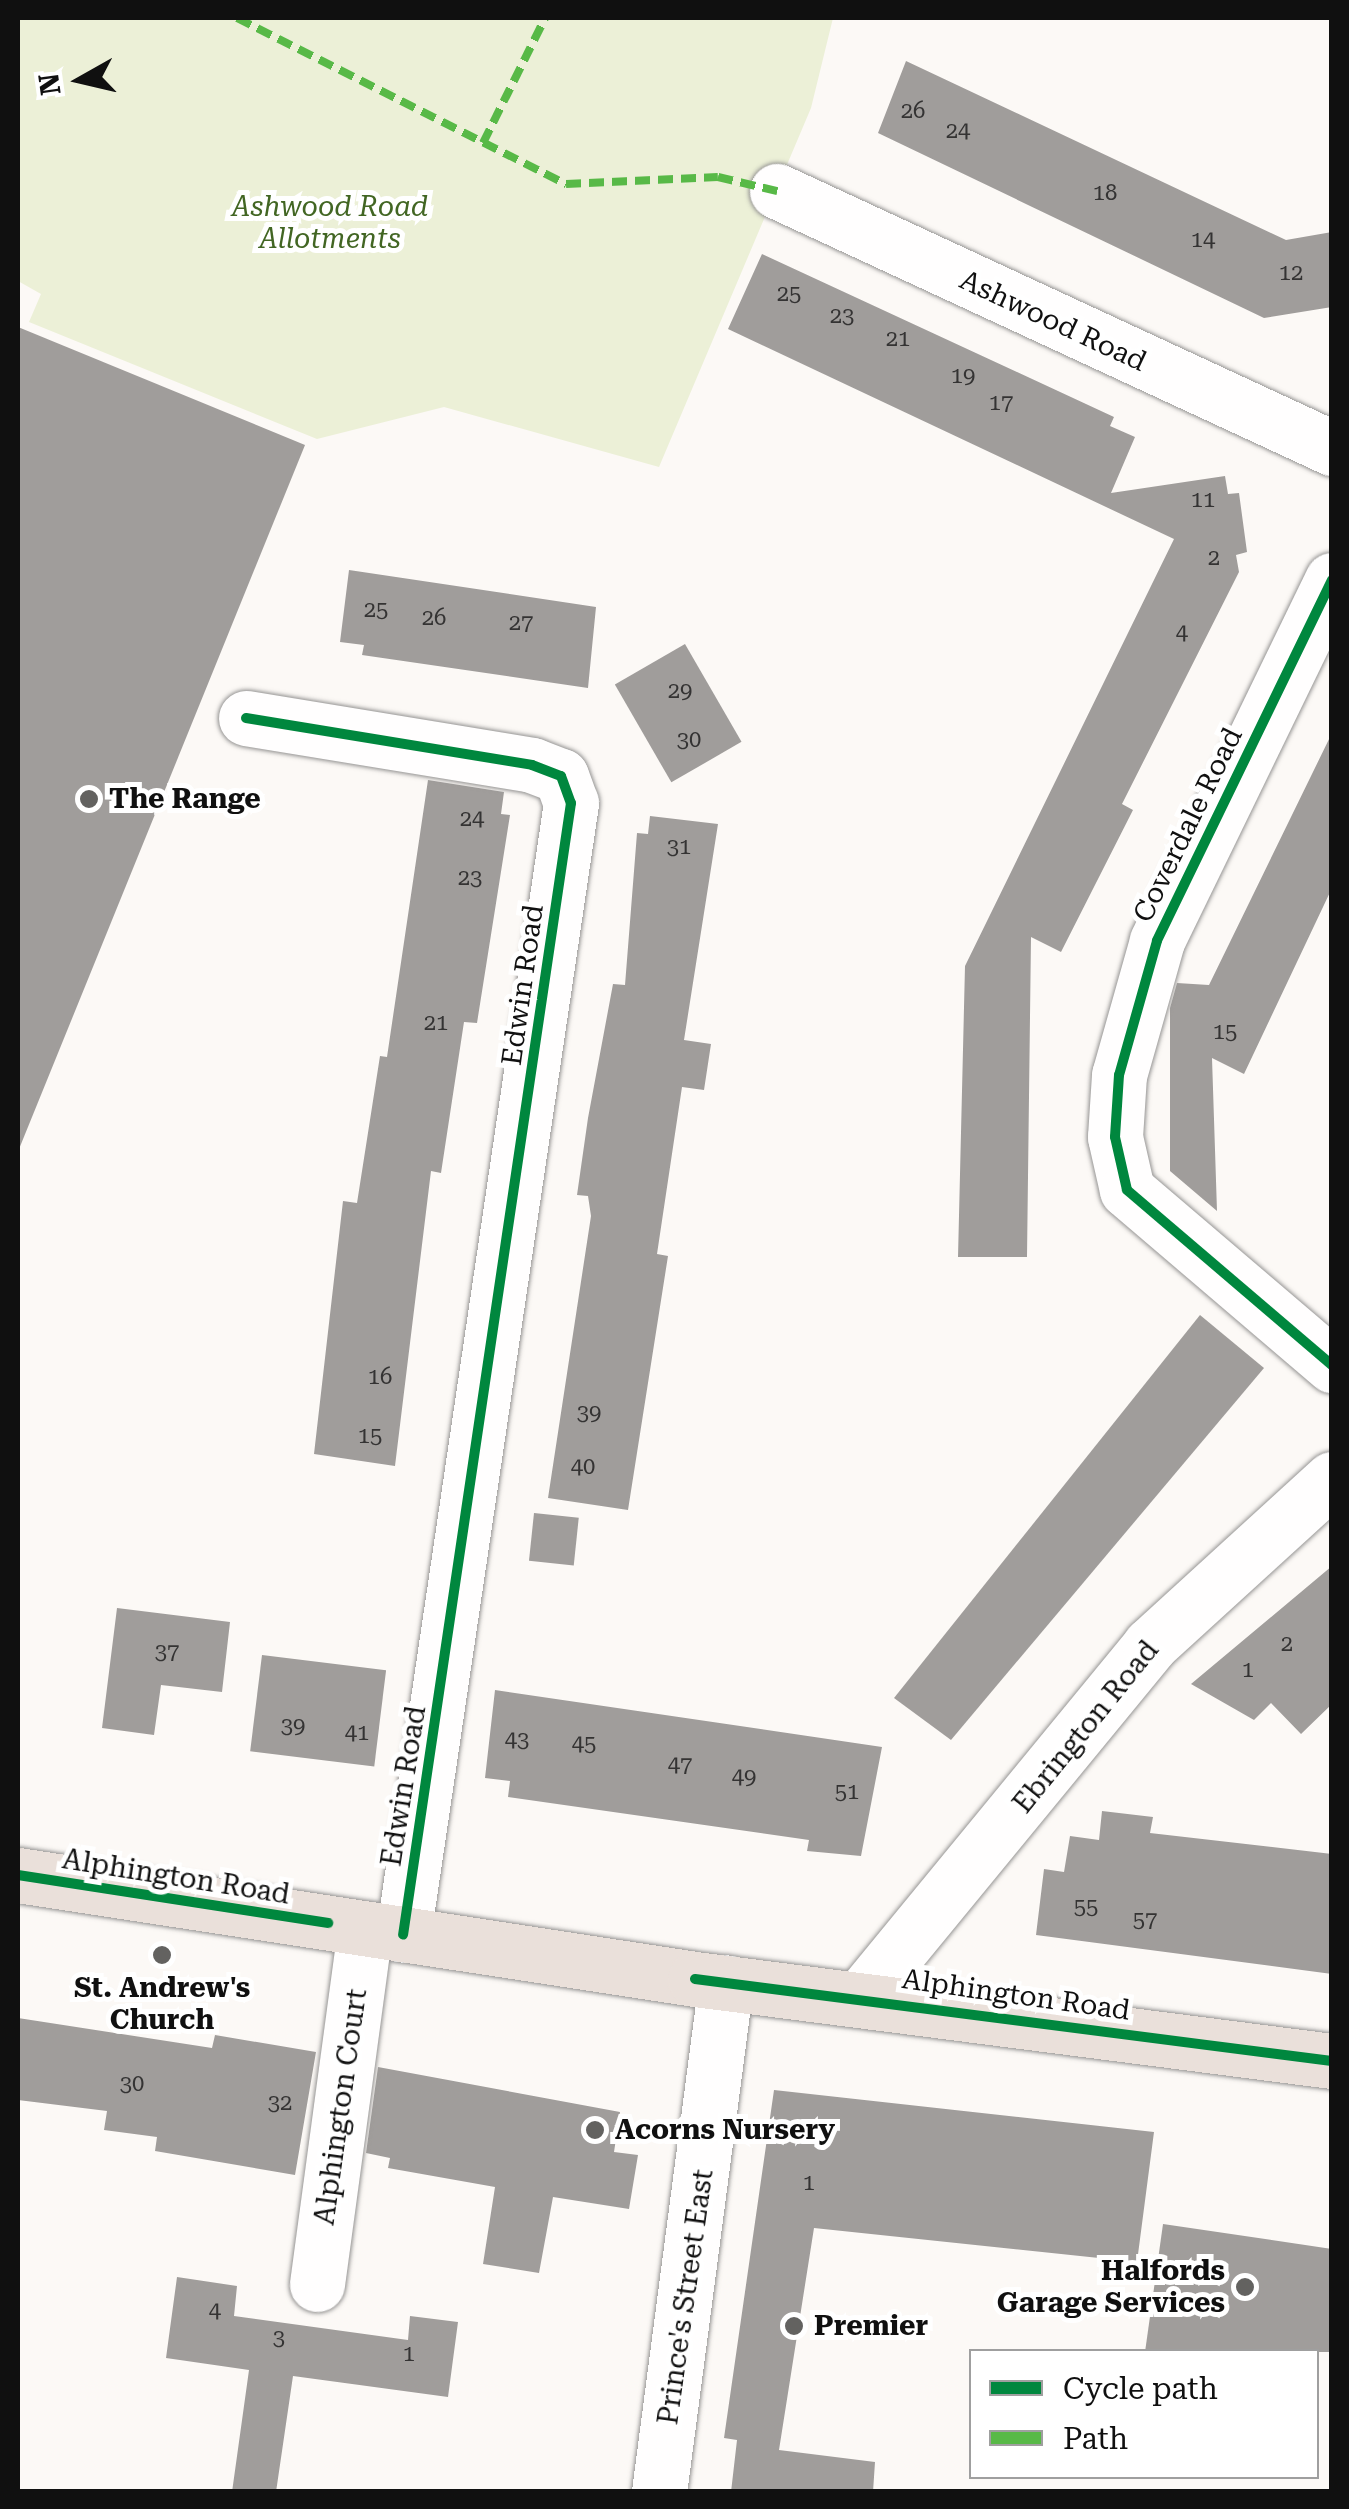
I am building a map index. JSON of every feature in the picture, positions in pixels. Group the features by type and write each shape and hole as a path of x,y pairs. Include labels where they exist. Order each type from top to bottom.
{"highway":[{"name":"Alphington Road","path":"18,1875 726,1982 862,1996 1332,2061"}],"street":[{"name":"Ashwood Road","path":"777,191 1332,448"},
{"name":"Coverdale Road","path":"1332,580 1156,941 1119,1075 1115,1137 1126,1190 1332,1364"},
{"name":"Edwin Road","path":"246,718 532,765 562,776 571,803 384,1932"},
{"name":"Ebrington Road","path":"862,1996 1150,1645 1332,1479"},
{"name":"Alphington Court","path":"317,2284 384,1932"},
{"name":"Prince's Street East","path":"659,2492 726,1982"}],"green space":[{"name":"Ashwood Road Allotments","path":"18,18 833,18 811,108 659,467 444,407 317,439 29,322 41,294 18,281"}],"building":[{"path":"906,61 1286,240 1332,232 1332,307 1264,318 878,133"},
{"path":"762,254 1114,417 1110,426 1135,437 1111,493 1225,476 1228,494 1239,493 1247,552 1236,555 1239,572 1122,804 1133,810 1061,952 1031,937 1027,1257 958,1257 965,966 1174,539 728,329"},
{"name":"The Range","path":"18,327 305,445 19,1149 18,1148"},
{"path":"349,570 596,607 588,688 362,655 364,645 340,642"},
{"path":"685,644 742,742 671,782 615,684"},
{"path":"1332,733 1332,888 1244,1074 1212,1058 1217,1211 1170,1171 1170,1008 1177,983 1209,985"},
{"path":"428,780 504,792 501,814 510,815 477,1023 464,1022 441,1173 431,1171 395,1466 314,1454 343,1201 357,1203 380,1056 387,1057"},
{"path":"650,816 718,824 684,1040 711,1044 704,1090 682,1087 657,1254 668,1256 628,1510 548,1498 591,1216 588,1196 577,1195 588,1118 613,984 625,985 637,833 648,834"},
{"path":"1200,1315 1264,1368 951,1740 894,1698"},
{"path":"534,1513 579,1518 574,1565 529,1561"},
{"path":"1332,1566 1332,1704 1301,1734 1271,1703 1254,1720 1191,1684"},
{"path":"117,1608 230,1622 222,1692 161,1685 154,1735 102,1728"},
{"path":"262,1655 386,1670 374,1767 250,1751"},
{"path":"495,1690 882,1747 861,1856 807,1851 809,1840 508,1797 510,1781 485,1778"},
{"path":"1102,1811 1153,1817 1150,1833 1332,1854 1332,1974 1036,1935 1044,1869 1064,1872 1070,1836 1099,1840"},
{"path":"18,2018 212,2048 215,2035 316,2052 295,2175 155,2151 157,2137 104,2130 107,2111 18,2100"},
{"path":"378,2067 620,2112 614,2152 638,2155 629,2209 553,2197 539,2273 483,2264 495,2187 388,2168 390,2158 366,2153"},
{"path":"774,2090 1154,2132 1137,2262 814,2228 779,2450 875,2462 873,2492 731,2492 737,2440 724,2438"},
{"path":"1163,2224 1332,2249 1332,2352 1145,2349"},
{"path":"177,2277 237,2286 234,2316 408,2340 410,2316 458,2322 448,2397 293,2376 276,2492 232,2492 249,2370 166,2358"}],"marked path":[{"path":"237,18 566,184 718,177 777,191"},
{"path":"483,143 545,18"}],"cycle path":[{"path":"1332,580 1157,941 1119,1075 1115,1137 1127,1190 1332,1365"},
{"path":"246,718 532,765 561,776 571,803 403,1935"},
{"path":"18,1875 328,1923"},
{"path":"695,1979 1332,2061"}],"place":[{"name":"The Range","path":"89,799"},
{"name":"St. Andrew's Church","path":"162,1955"},
{"name":"Acorns Nursery","path":"595,2130"},
{"name":"Halfords Garage Services","path":"1245,2287"},
{"name":"Premier","path":"794,2326"}]}
